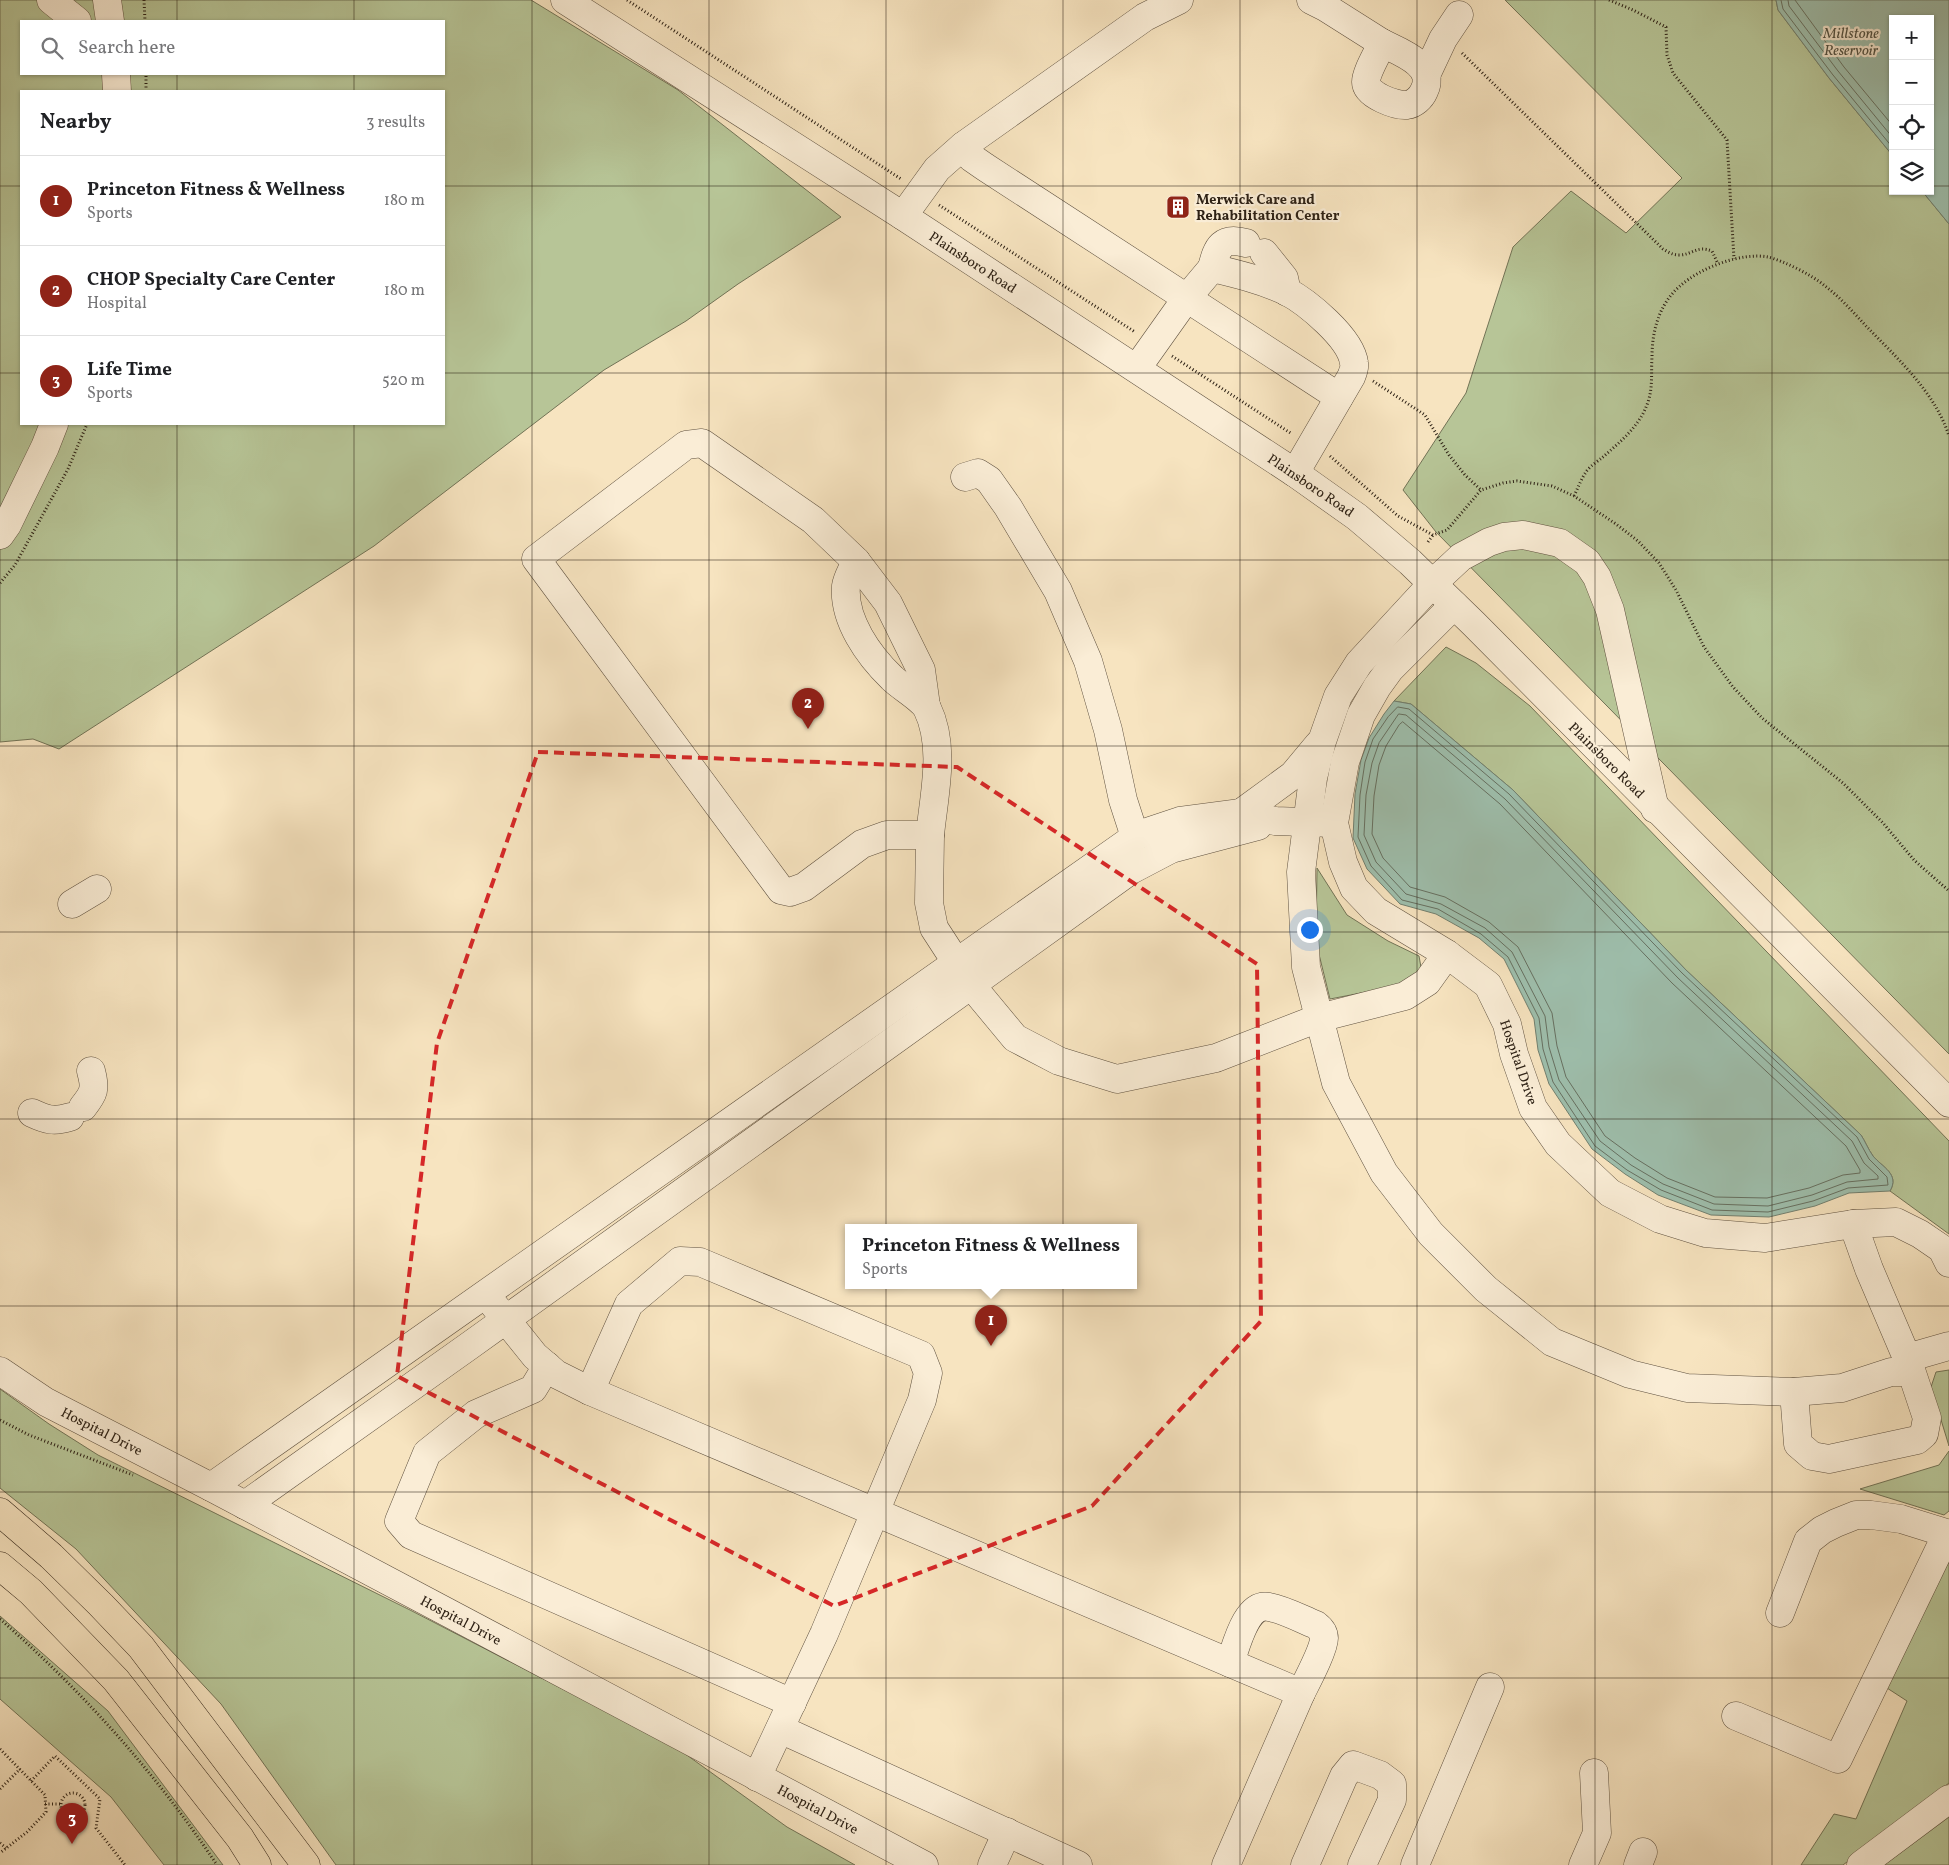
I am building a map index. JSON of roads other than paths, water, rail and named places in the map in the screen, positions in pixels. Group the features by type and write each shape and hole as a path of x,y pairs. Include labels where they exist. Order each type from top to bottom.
{"highway":[{"path":"0,1512 101,1604 141,1647 306,1865"},
{"path":"0,1566 31,1592 116,1680 240,1838 257,1865"},
{"path":"240,1838 269,1865"}],"street":[{"path":"51,0 76,20"},
{"path":"107,0 110,20"},
{"name":"Plainsboro Road","path":"565,0 1137,368 1295,473 1357,517 1454,605 1949,1103"},
{"path":"903,216 937,170 963,146 1145,17 1179,0"},
{"path":"1311,0 1419,64 1427,73"},
{"path":"1382,43 1367,76 1366,84 1368,89 1375,95 1394,103 1405,105 1412,103 1424,92 1427,83 1427,73 1443,39 1459,15"},
{"path":"963,146 972,158 984,167 1339,397"},
{"path":"1137,368 1186,299 1212,268 1221,244 1226,241 1237,240 1255,248 1284,278 1287,292"},
{"path":"1212,268 1254,278 1287,292 1309,306 1335,331 1351,354 1354,368 1313,445 1295,473"},
{"path":"0,534 45,448 54,425"},
{"path":"930,835 887,835 862,844 804,887 790,892 781,890 536,559 686,445 702,443 813,520 856,562 888,604 921,670 926,706 938,744 930,835 929,903 934,928 963,974 1015,1038 1059,1061 1117,1079 1216,1058 1319,1018 1405,996 1427,982 1447,954"},
{"path":"965,477 978,473 989,480 1008,507 1058,591 1088,661 1108,730 1123,800 1135,837"},
{"path":"1655,809 1610,610 1597,576 1586,562 1560,543 1523,535 1504,537 1489,542 1468,553 1432,584 1359,663 1338,696 1322,741 1313,778 1301,872 1305,957 1336,1084 1384,1173 1431,1234 1486,1289 1552,1342 1630,1374 1686,1388 1794,1392 1842,1388 1891,1372 1949,1346"},
{"path":"856,562 846,585 848,611 864,645 892,678 926,706"},
{"path":"245,1505 894,1040 963,974 1135,837 1180,821 1241,813 1275,821 1334,823 1345,762 1365,708 1390,669 1454,605"},
{"path":"1241,813 1293,775 1322,741"},
{"path":"211,1487 872,1022 963,974 1131,870 1171,849 1275,821"},
{"name":"Hospital Drive","path":"1334,823 1343,862 1354,888 1376,911 1447,954 1488,985 1507,1024 1514,1054 1533,1108 1558,1144 1610,1193 1660,1220 1705,1234 1765,1238 1854,1224 1896,1222 1920,1234 1942,1249 1949,1263"},
{"path":"72,904 97,889"},
{"path":"32,1113 44,1119 57,1121 76,1112 92,1095 94,1084 91,1071"},
{"path":"1794,1392 1798,1444 1812,1456 1829,1459 1916,1440 1924,1434 1927,1418 1908,1365 1869,1269 1854,1224"},
{"path":"590,1391 629,1304 680,1261 700,1262 921,1355 928,1373 922,1400 824,1634 758,1777"},
{"path":"486,1294 535,1356 556,1374 590,1391 1301,1693"},
{"path":"547,1366 533,1389 476,1414 427,1453 400,1521 411,1535 792,1703"},
{"name":"Hospital Drive","path":"0,1371 46,1402 211,1487 924,1865"},
{"path":"1736,1716 1838,1759 1940,1548 1949,1536 1901,1518 1856,1515 1836,1522 1808,1541 1780,1613"},
{"path":"1226,1865 1322,1647 1324,1638 1322,1629 1268,1606 1258,1608 1250,1614 1230,1663"},
{"path":"1415,1865 1490,1687"},
{"path":"780,1729 1078,1865"},
{"path":"1305,1865 1344,1776 1353,1765 1380,1775 1392,1784 1392,1800 1362,1865"},
{"path":"1583,1865 1597,1832 1594,1773"},
{"path":"1861,1865 1949,1799"},
{"path":"992,1865 1007,1832"}],"water":[{"name":"Millstone Reservoir","path":"1776,0 1949,0 1949,224 1925,195 1934,195 1934,15 1889,15 1889,151 1829,78 1778,10"},
{"path":"1394,701 1411,704 1513,790 1686,970 1861,1135 1873,1156 1889,1171 1893,1180 1890,1191 1849,1193 1815,1206 1769,1217 1711,1215 1658,1195 1625,1174 1592,1149 1549,1084 1538,1050 1534,1019 1504,959 1479,938 1436,914 1400,904 1367,869 1353,838 1355,794 1361,760 1369,738"}],"place":[{"name":"Merwick Care and Rehabilitation Center","path":"1178,207"},
{"name":"CHOP Specialty Care Center","path":"808,729"},
{"name":"Princeton Fitness & Wellness","path":"991,1346"},
{"name":"Life Time","path":"72,1844"}]}
